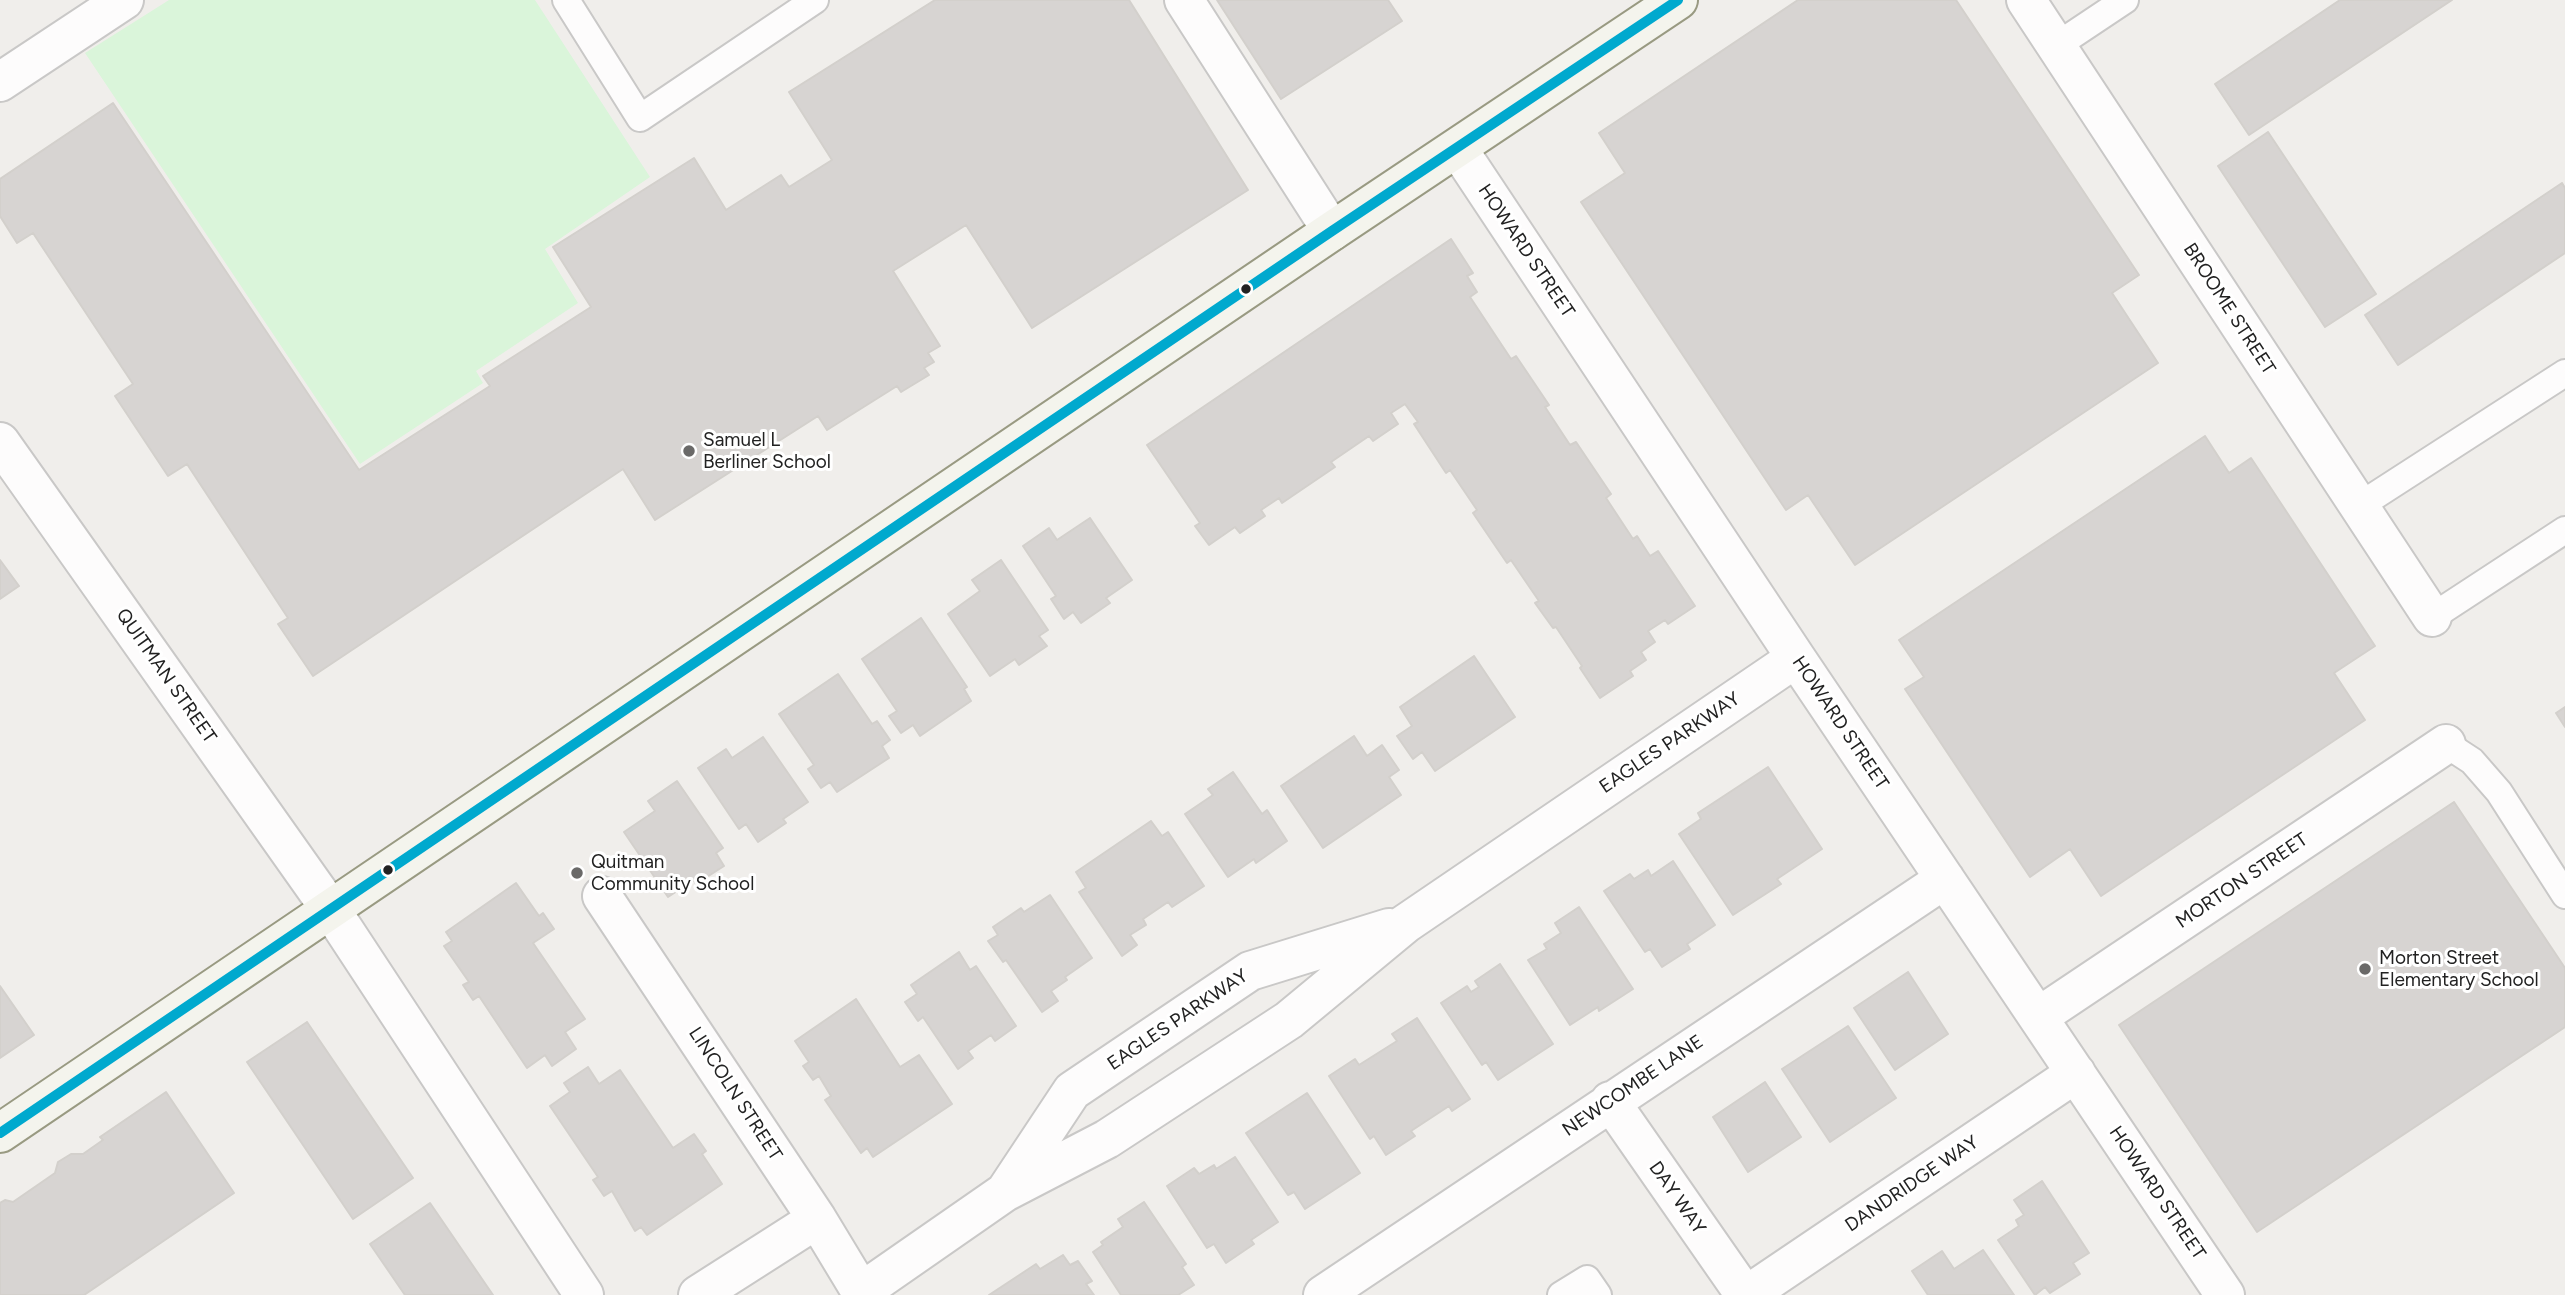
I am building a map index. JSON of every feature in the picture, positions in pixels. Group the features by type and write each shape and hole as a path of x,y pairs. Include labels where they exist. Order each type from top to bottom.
{"street":[{"path":"0,82 124,0"},
{"path":"1184,0 1332,231"},
{"path":"0,1133 1332,231 1678,0"},
{"name":"BROOME STREET","path":"2026,0 2432,617"},
{"name":"HOWARD STREET","path":"1458,149 1796,658 2225,1295"},
{"name":"QUITMAN STREET","path":"0,442 331,910"},
{"name":"EAGLES PARKWAY","path":"862,1293 1005,1192 1107,1139 1289,1020 1405,924 1796,658"},
{"name":"MORTON STREET","path":"2038,1017 2446,744"},
{"name":"NEWCOMBE LANE","path":"1331,1293 1610,1101 1945,879"},
{"name":"LINCOLN STREET","path":"602,896 817,1219 862,1293"},
{"path":"331,910 584,1295"},
{"name":"EAGLES PARKWAY","path":"1005,1192 1072,1091 1250,971 1405,924"},
{"name":"DANDRIDGE WAY","path":"1746,1295 2076,1073"},
{"name":"DAY WAY","path":"1610,1101 1746,1295"},
{"path":"698,1295 817,1219"}],"lane":[{"path":"566,0 640,118 815,0"},
{"path":"2056,46 2125,0"},
{"path":"2359,506 2565,373"},
{"path":"2432,617 2565,530"},
{"path":"2446,744 2472,761 2499,792 2565,895"},
{"path":"1561,1295 1587,1279 1598,1295"}],"green space":[{"path":"169,0 535,0 650,177 545,249 578,303 476,371 483,383 360,464 85,53"}],"building":[{"path":"935,0 1129,0 1248,190 1032,328 966,225 893,271 940,346 928,353 934,362 924,368 929,375 901,392 897,386 827,430 818,416 655,520 623,469 313,676 278,624 288,618 187,464 168,476 115,396 133,384 33,233 17,243 0,216 0,179 113,103 359,470 490,386 483,376 591,307 553,247 694,158 726,210 781,175 789,187 832,160 789,92"},
{"path":"1217,0 1388,0 1402,21 1281,99"},
{"path":"1798,0 1956,0 2139,275 2112,293 2158,363 1855,565 1808,495 1786,510 1581,202 1625,173 1599,133"},
{"path":"2340,0 2452,0 2249,135 2215,84"},
{"path":"2268,132 2376,294 2325,327 2218,166"},
{"path":"2562,183 2565,188 2565,253 2398,365 2365,315"},
{"path":"1451,239 1473,273 1467,276 1477,292 1470,297 1511,359 1516,356 1549,405 1545,407 1570,445 1576,442 1611,494 1606,498 1633,539 1637,536 1650,556 1658,551 1695,606 1668,624 1665,620 1648,631 1655,642 1641,652 1646,660 1630,671 1633,676 1600,698 1556,627 1553,628 1535,603 1539,601 1511,560 1507,563 1473,513 1477,510 1450,470 1446,473 1414,424 1418,422 1405,404 1391,413 1398,424 1373,441 1369,436 1331,462 1335,467 1282,503 1279,498 1261,510 1265,516 1240,533 1235,527 1209,545 1195,526 1200,523 1147,445"},
{"path":"2205,436 2229,473 2251,458 2375,646 2334,673 2365,720 2101,896 2070,849 2030,877 1905,689 1924,677 1899,640"},
{"path":"1090,518 1132,580 1106,598 1110,603 1081,623 1073,612 1064,619 1051,599 1056,596 1023,546 1049,528 1057,540"},
{"path":"0,560 19,586 0,599"},
{"path":"1001,560 1048,630 1039,636 1047,646 1019,665 1015,659 990,676 948,614 980,591 972,580"},
{"path":"921,618 967,687 964,689 971,701 920,736 913,725 901,733 889,716 897,711 862,659"},
{"path":"1474,656 1515,717 1435,771 1422,752 1413,759 1397,736 1412,726 1400,707"},
{"path":"838,674 872,724 877,721 890,740 882,746 889,758 837,792 830,782 821,788 808,769 814,765 779,714"},
{"path":"2565,707 2565,727 2556,713"},
{"path":"1354,736 1367,756 1382,745 1399,770 1389,777 1401,795 1323,848 1281,786"},
{"path":"763,737 808,802 783,819 786,823 758,842 746,824 739,829 698,768 726,749 732,758"},
{"path":"1768,767 1822,849 1777,879 1781,884 1733,915 1679,834 1701,819 1698,813"},
{"path":"1233,772 1262,814 1267,810 1287,841 1256,863 1254,859 1228,877 1185,814 1213,795 1208,789"},
{"path":"677,781 723,848 716,853 724,866 696,884 694,880 668,897 624,832 655,811 648,801"},
{"name":"Morton Street Elementary School","path":"2454,802 2565,968 2565,1027 2257,1232 2119,1025"},
{"path":"1151,821 1162,836 1168,832 1204,886 1172,907 1168,902 1143,919 1146,925 1130,935 1137,945 1122,956 1079,892 1086,888 1076,872"},
{"path":"1673,861 1715,925 1687,944 1690,949 1662,967 1650,949 1645,952 1604,891 1630,874 1634,879 1648,870 1651,876"},
{"path":"516,883 539,916 543,913 554,929 533,943 585,1019 565,1032 576,1049 552,1066 545,1055 527,1068 479,996 473,1000 463,985 469,982 444,946 452,941 446,932"},
{"path":"1050,895 1092,958 1065,977 1067,980 1051,991 1058,1001 1042,1012 1006,960 1003,962 988,941 998,935 993,927 1021,908 1024,912"},
{"path":"1579,907 1633,989 1599,1011 1598,1007 1570,1025 1528,960 1547,949 1544,944 1561,933 1555,923"},
{"path":"959,952 970,970 976,966 1016,1026 995,1041 991,1035 968,1051 973,1058 958,1069 923,1017 918,1021 905,1002 917,994 911,985"},
{"path":"1500,964 1553,1044 1498,1080 1486,1062 1482,1065 1441,1003 1467,986 1471,992 1479,987 1475,981"},
{"path":"1908,972 1948,1034 1895,1070 1854,1008"},
{"path":"0,986 34,1035 0,1058"},
{"path":"856,999 900,1067 919,1055 952,1104 873,1157 867,1148 861,1153 825,1100 831,1096 819,1076 813,1080 803,1066 809,1062 795,1041"},
{"path":"1417,1018 1470,1099 1452,1111 1449,1106 1411,1131 1415,1136 1386,1155 1374,1136 1370,1139 1329,1076 1355,1059 1359,1065 1397,1041 1392,1034"},
{"path":"307,1022 413,1178 353,1219 247,1062"},
{"path":"1848,1026 1896,1098 1830,1142 1782,1069"},
{"path":"588,1067 599,1084 620,1070 673,1148 694,1134 706,1151 702,1154 722,1184 647,1235 641,1227 635,1231 612,1191 604,1196 593,1180 598,1177 550,1106 570,1092 564,1083"},
{"path":"1765,1082 1801,1137 1748,1172 1713,1117"},
{"path":"166,1092 234,1193 84,1295 0,1295 0,1203 5,1200 13,1202 55,1173 58,1162 71,1154 83,1154 103,1140 100,1137"},
{"path":"1307,1093 1360,1173 1305,1209 1294,1192 1288,1195 1246,1133"},
{"path":"1235,1157 1278,1222 1251,1240 1254,1244 1226,1263 1214,1244 1207,1248 1167,1186 1194,1168 1199,1174 1214,1165 1216,1169"},
{"path":"2042,1181 2089,1253 2073,1263 2080,1274 2050,1293 2045,1287 2035,1295 1998,1240 2019,1226 2016,1220 2024,1215 2014,1200"},
{"path":"1144,1202 1186,1264 1182,1267 1194,1285 1178,1295 1121,1295 1093,1252 1103,1245 1101,1242 1123,1227 1118,1219"},
{"path":"430,1203 493,1295 405,1295 370,1244"},
{"path":"1983,1250 2014,1295 1928,1295 1912,1271 1942,1251 1954,1269"},
{"path":"1063,1255 1070,1265 1078,1261 1092,1281 1086,1284 1094,1295 989,1295 1036,1264 1040,1269"}],"transit line":[{"path":"0,1133 1332,231 1678,0"}],"place":[{"name":"Samuel L Berliner School","path":"689,451"},
{"name":"Quitman Community School","path":"577,873"},
{"name":"Morton Street Elementary School","path":"2365,969"}]}
